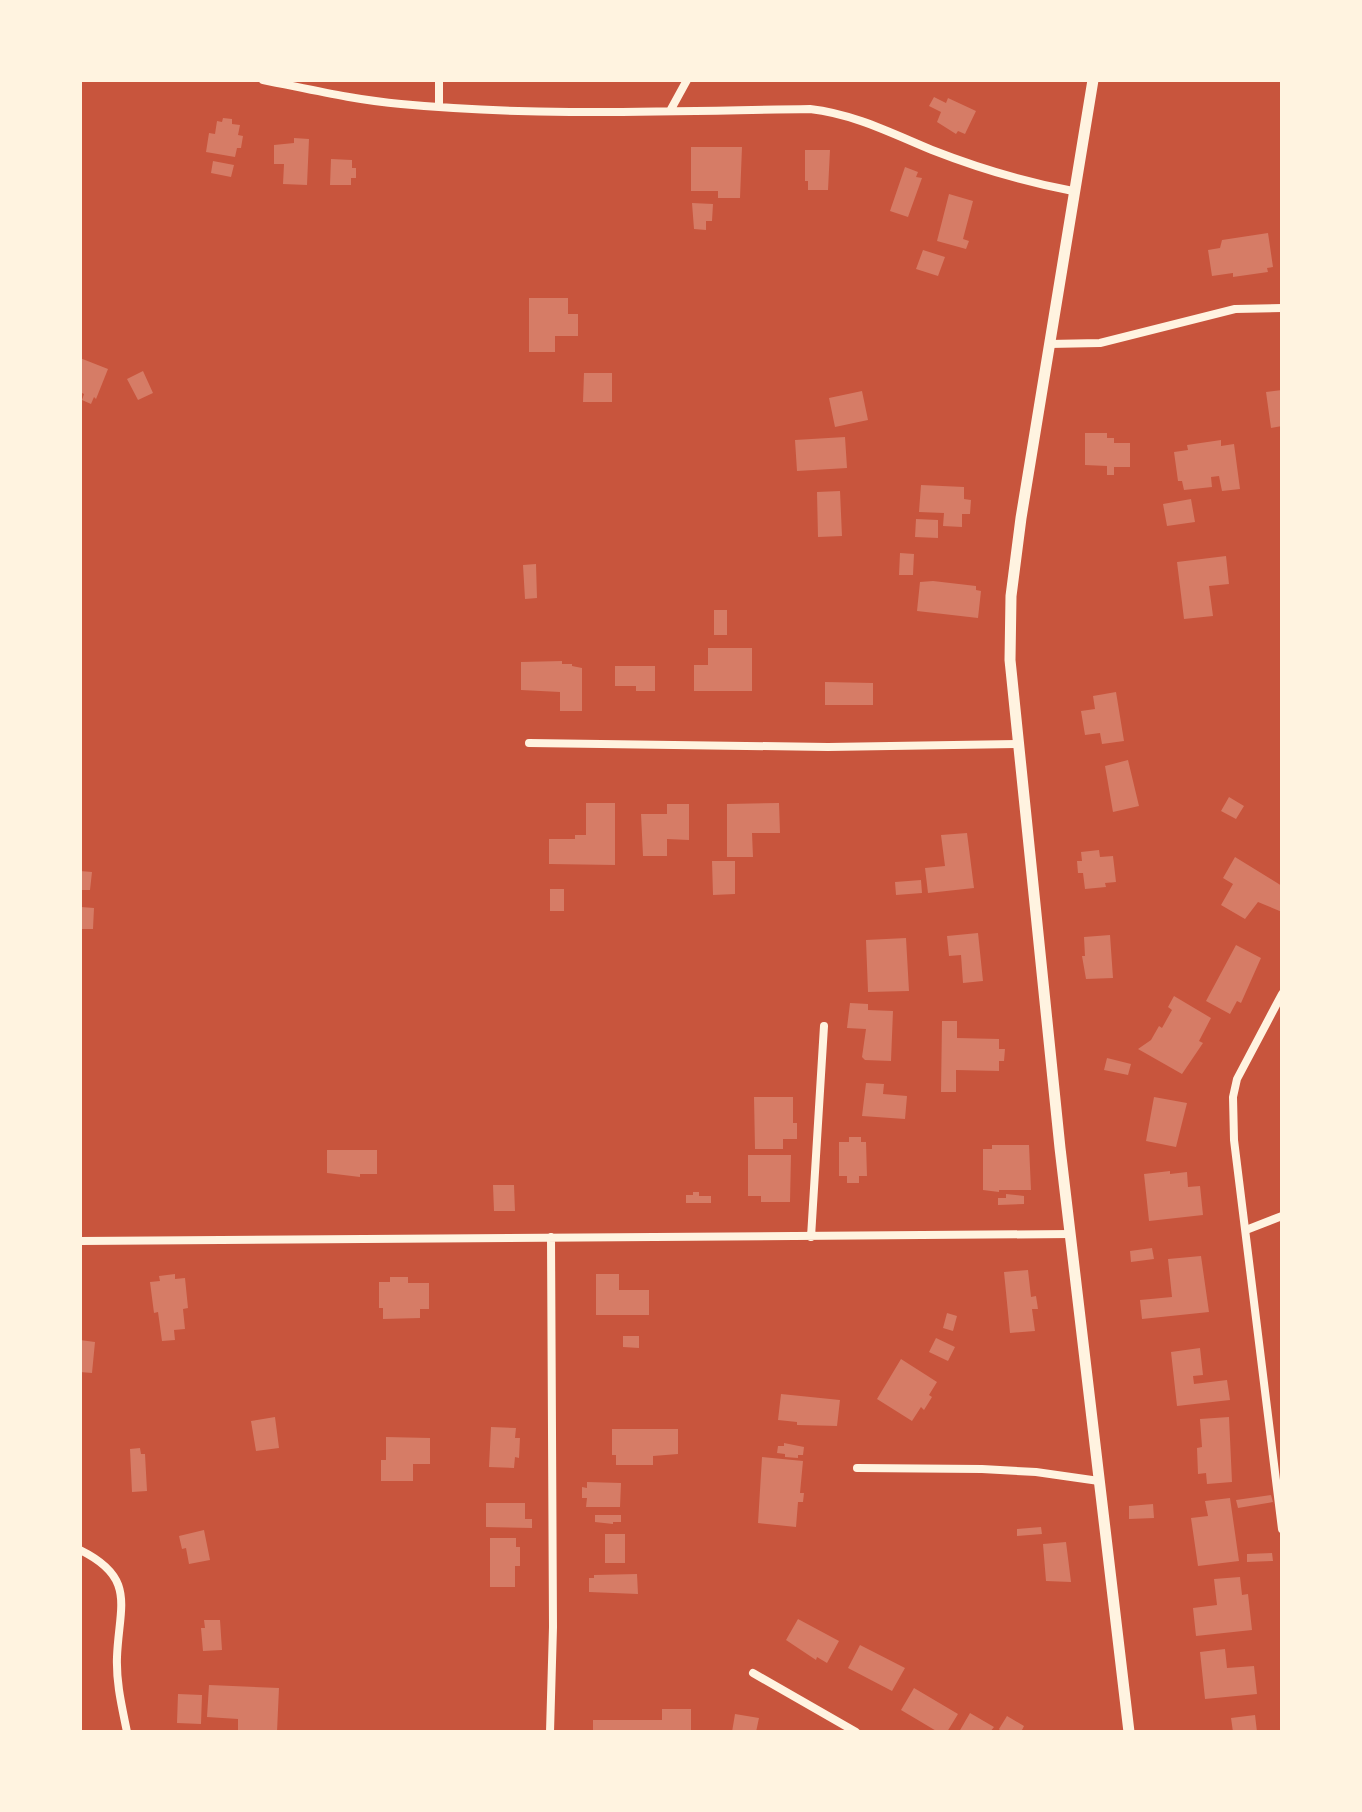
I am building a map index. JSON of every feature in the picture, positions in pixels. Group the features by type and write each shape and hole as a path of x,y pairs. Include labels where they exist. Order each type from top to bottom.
{"street":[{"path":"263,80 339,96 439,106 550,111 829,111 871,123 985,170 1073,191"},
{"path":"439,80 439,106"},
{"path":"670,111 687,80"},
{"path":"1093,80 1011,596 1010,660 1016,744 1129,1732"},
{"path":"1049,344 1100,343 1235,309 1282,308"},
{"path":"529,743 828,747 1016,744"},
{"path":"1282,994 1237,1079 1233,1097 1234,1140 1282,1529"},
{"path":"811,1237 824,1026"},
{"path":"1246,1230 1282,1216"},
{"path":"80,1241 1071,1234"},
{"path":"550,1732 553,1627 551,1237"},
{"path":"857,1468 982,1469 1036,1472 1099,1481"},
{"path":"80,1550 101,1562 119,1585 122,1602 117,1684 127,1732"},
{"path":"753,1673 856,1732"}],"building":[{"path":"934,97 946,103 948,98 976,111 965,134 958,131 956,134 937,122 941,112 929,106"},
{"path":"223,118 232,119 232,124 240,125 238,135 243,136 241,148 237,148 235,157 206,152 209,133 215,134 217,121 222,122"},
{"path":"294,138 309,139 307,185 283,184 284,164 274,164 274,145 294,143"},
{"path":"691,147 742,147 740,198 718,198 718,191 691,191"},
{"path":"805,150 830,150 828,190 808,190"},
{"path":"331,159 352,160 356,178 351,178 351,185 330,185"},
{"path":"213,161 234,165 231,177 211,173"},
{"path":"905,167 918,172 916,177 922,178 908,217 890,211"},
{"path":"949,194 973,201 963,239 969,241 966,249 937,241"},
{"path":"692,203 713,204 712,221 706,221 706,230 694,229"},
{"path":"1268,233 1273,267 1267,268 1268,272 1233,277 1233,273 1212,276 1208,250 1220,248 1222,240"},
{"path":"923,250 945,257 938,276 916,269"},
{"path":"529,298 568,298 568,314 578,314 578,336 555,336 555,352 529,352"},
{"path":"80,358 108,369 91,404 82,400 84,394 80,392"},
{"path":"143,371 153,393 138,400 127,379"},
{"path":"584,373 612,373 612,402 583,402"},
{"path":"1282,390 1282,426 1271,428 1266,392"},
{"path":"862,391 868,420 835,427 829,398"},
{"path":"1085,433 1107,433 1107,438 1114,438 1114,443 1130,443 1130,467 1114,467 1114,475 1107,475 1107,466 1085,465"},
{"path":"845,437 847,468 797,471 795,440"},
{"path":"1221,440 1221,446 1234,444 1240,489 1222,491 1219,476 1211,477 1212,487 1184,490 1182,481 1178,481 1174,452 1188,450 1187,445"},
{"path":"921,485 964,487 964,499 971,500 970,514 962,514 962,527 943,526 944,513 919,512"},
{"path":"840,491 842,536 818,537 817,492"},
{"path":"1191,499 1195,522 1167,526 1163,504"},
{"path":"916,519 938,520 938,538 915,537"},
{"path":"900,553 914,554 913,575 899,575"},
{"path":"1226,556 1229,584 1209,586 1213,616 1184,619 1177,562"},
{"path":"536,564 537,598 525,599 523,565"},
{"path":"920,582 976,586 976,590 981,591 978,618 917,611"},
{"path":"714,610 727,610 727,635 714,635"},
{"path":"708,648 752,648 752,691 694,691 694,665 708,665"},
{"path":"562,661 562,664 582,668 582,711 560,711 560,692 521,690 521,662"},
{"path":"615,666 655,666 655,691 636,691 636,686 615,686"},
{"path":"825,682 873,683 873,705 825,705"},
{"path":"1116,692 1124,741 1102,744 1100,733 1085,735 1081,711 1095,709 1093,696"},
{"path":"1128,760 1139,806 1113,812 1105,766"},
{"path":"1229,797 1244,806 1236,819 1221,811"},
{"path":"586,803 615,803 615,865 549,864 549,839 575,839 575,835 586,835"},
{"path":"779,803 780,833 752,833 753,857 727,857 727,804"},
{"path":"667,804 689,804 689,840 667,839 667,856 643,856 641,814 667,814"},
{"path":"967,833 974,888 928,893 925,868 945,866 941,835"},
{"path":"1099,850 1100,857 1113,856 1116,882 1105,883 1106,887 1085,889 1083,873 1078,873 1077,861 1082,861 1081,852"},
{"path":"1235,857 1282,886 1282,912 1258,902 1245,919 1221,905 1233,884 1223,878"},
{"path":"712,861 735,861 735,894 713,895"},
{"path":"80,871 92,872 90,890 80,890"},
{"path":"921,880 922,893 896,895 895,882"},
{"path":"550,889 564,889 564,911 550,911"},
{"path":"81,907 94,908 93,929 80,929"},
{"path":"978,933 983,981 963,983 961,955 949,956 947,936"},
{"path":"1110,935 1113,978 1086,979 1082,956 1085,956 1084,937"},
{"path":"906,938 909,991 868,992 866,940"},
{"path":"1236,945 1261,958 1241,1003 1237,1001 1230,1014 1206,1001"},
{"path":"1174,996 1211,1018 1199,1041 1203,1043 1182,1074 1138,1049 1151,1040 1159,1026 1162,1028 1172,1010 1168,1007"},
{"path":"850,1003 868,1004 868,1010 893,1011 891,1061 865,1060 862,1057 866,1029 847,1028"},
{"path":"942,1021 957,1021 957,1038 999,1039 999,1049 1005,1049 1004,1061 999,1061 999,1071 956,1070 956,1092 941,1092"},
{"path":"1107,1058 1131,1064 1128,1075 1104,1070"},
{"path":"866,1083 884,1084 883,1094 907,1096 905,1119 862,1116"},
{"path":"754,1097 793,1097 793,1123 797,1123 797,1139 783,1139 783,1149 755,1149"},
{"path":"1154,1097 1187,1103 1176,1147 1146,1141"},
{"path":"849,1137 861,1137 861,1142 866,1142 867,1176 859,1176 859,1183 847,1183 847,1176 839,1176 839,1142 849,1142"},
{"path":"992,1145 1029,1145 1031,1190 983,1190 983,1149 992,1149"},
{"path":"327,1150 377,1150 377,1174 360,1174 360,1177 327,1173"},
{"path":"748,1155 791,1155 790,1202 761,1202 761,1196 748,1196"},
{"path":"1170,1171 1170,1174 1187,1172 1188,1187 1200,1186 1203,1215 1149,1221 1144,1174"},
{"path":"493,1185 514,1185 515,1211 494,1211"},
{"path":"693,1192 699,1192 699,1196 711,1196 711,1203 686,1203 686,1195 693,1195"},
{"path":"1006,1194 1024,1196 1024,1204 998,1205 998,1198 1006,1198"},
{"path":"1152,1248 1154,1259 1131,1262 1130,1251"},
{"path":"1201,1256 1209,1312 1142,1319 1140,1300 1172,1297 1168,1259"},
{"path":"1028,1270 1031,1297 1036,1296 1038,1309 1032,1309 1035,1331 1010,1333 1004,1272"},
{"path":"175,1274 175,1279 185,1278 188,1308 183,1309 185,1329 174,1330 175,1340 162,1341 150,1282 160,1281 159,1276"},
{"path":"596,1274 619,1274 619,1290 649,1290 649,1315 596,1315"},
{"path":"390,1277 408,1277 408,1283 429,1283 429,1309 420,1309 420,1318 383,1319 383,1308 379,1308 379,1282 390,1282"},
{"path":"947,1313 957,1316 953,1331 943,1328"},
{"path":"623,1336 639,1336 639,1348 623,1347"},
{"path":"936,1338 955,1347 948,1361 929,1352"},
{"path":"80,1340 95,1342 92,1373 80,1372"},
{"path":"1200,1348 1203,1375 1193,1376 1194,1384 1227,1380 1230,1400 1177,1406 1171,1352"},
{"path":"901,1359 937,1382 924,1410 921,1407 912,1421 877,1399"},
{"path":"781,1394 840,1400 837,1426 797,1425 797,1422 778,1420"},
{"path":"275,1417 279,1448 256,1451 251,1421"},
{"path":"1229,1417 1232,1482 1207,1484 1206,1473 1198,1474 1197,1448 1202,1447 1200,1419"},
{"path":"491,1427 516,1428 515,1438 520,1438 519,1458 515,1457 514,1468 489,1467"},
{"path":"612,1429 678,1429 678,1454 653,1456 653,1465 616,1465 616,1455 612,1455"},
{"path":"386,1437 430,1438 430,1464 413,1464 413,1481 381,1481 381,1460 386,1460"},
{"path":"784,1443 804,1447 803,1455 798,1455 798,1458 785,1457 785,1454 777,1453 778,1446 784,1446"},
{"path":"140,1448 141,1454 145,1454 147,1491 132,1492 130,1449"},
{"path":"762,1457 803,1461 800,1493 804,1493 803,1502 798,1502 796,1527 758,1523"},
{"path":"587,1482 621,1483 620,1507 586,1507 587,1498 582,1498 582,1487 587,1488"},
{"path":"1271,1495 1273,1502 1238,1508 1236,1500"},
{"path":"1230,1498 1239,1561 1198,1566 1191,1518 1208,1516 1205,1501"},
{"path":"486,1503 525,1503 525,1519 532,1519 532,1528 486,1527"},
{"path":"1153,1504 1154,1518 1129,1519 1129,1506"},
{"path":"595,1515 621,1515 621,1522 595,1522"},
{"path":"1041,1527 1042,1534 1017,1536 1017,1529"},
{"path":"204,1530 210,1560 189,1564 186,1548 182,1549 179,1536"},
{"path":"605,1534 625,1534 625,1563 605,1563"},
{"path":"490,1538 516,1538 516,1547 520,1547 520,1566 515,1566 515,1587 490,1587"},
{"path":"1066,1542 1071,1582 1046,1581 1043,1544"},
{"path":"1272,1553 1273,1561 1247,1562 1247,1554"},
{"path":"637,1574 638,1594 589,1592 589,1578 594,1578 594,1575"},
{"path":"1240,1577 1242,1595 1248,1594 1252,1630 1196,1636 1193,1608 1217,1605 1214,1579"},
{"path":"798,1619 839,1641 827,1663 817,1657 816,1660 786,1640"},
{"path":"204,1620 220,1620 222,1650 203,1651 201,1628 205,1628"},
{"path":"860,1645 905,1668 892,1691 848,1668"},
{"path":"1225,1649 1227,1668 1254,1666 1257,1694 1205,1699 1200,1652"},
{"path":"209,1685 279,1688 277,1732 238,1732 238,1719 207,1717"},
{"path":"914,1688 958,1714 947,1732 938,1732 901,1710"},
{"path":"178,1694 202,1695 201,1724 177,1723"},
{"path":"662,1709 691,1709 691,1732 593,1732 593,1720 662,1720"},
{"path":"970,1713 994,1727 990,1732 959,1732"},
{"path":"735,1714 759,1718 756,1732 732,1732"},
{"path":"1255,1715 1257,1732 1233,1732 1231,1718"},
{"path":"1007,1716 1024,1726 1021,1732 1001,1732 999,1729"}]}
